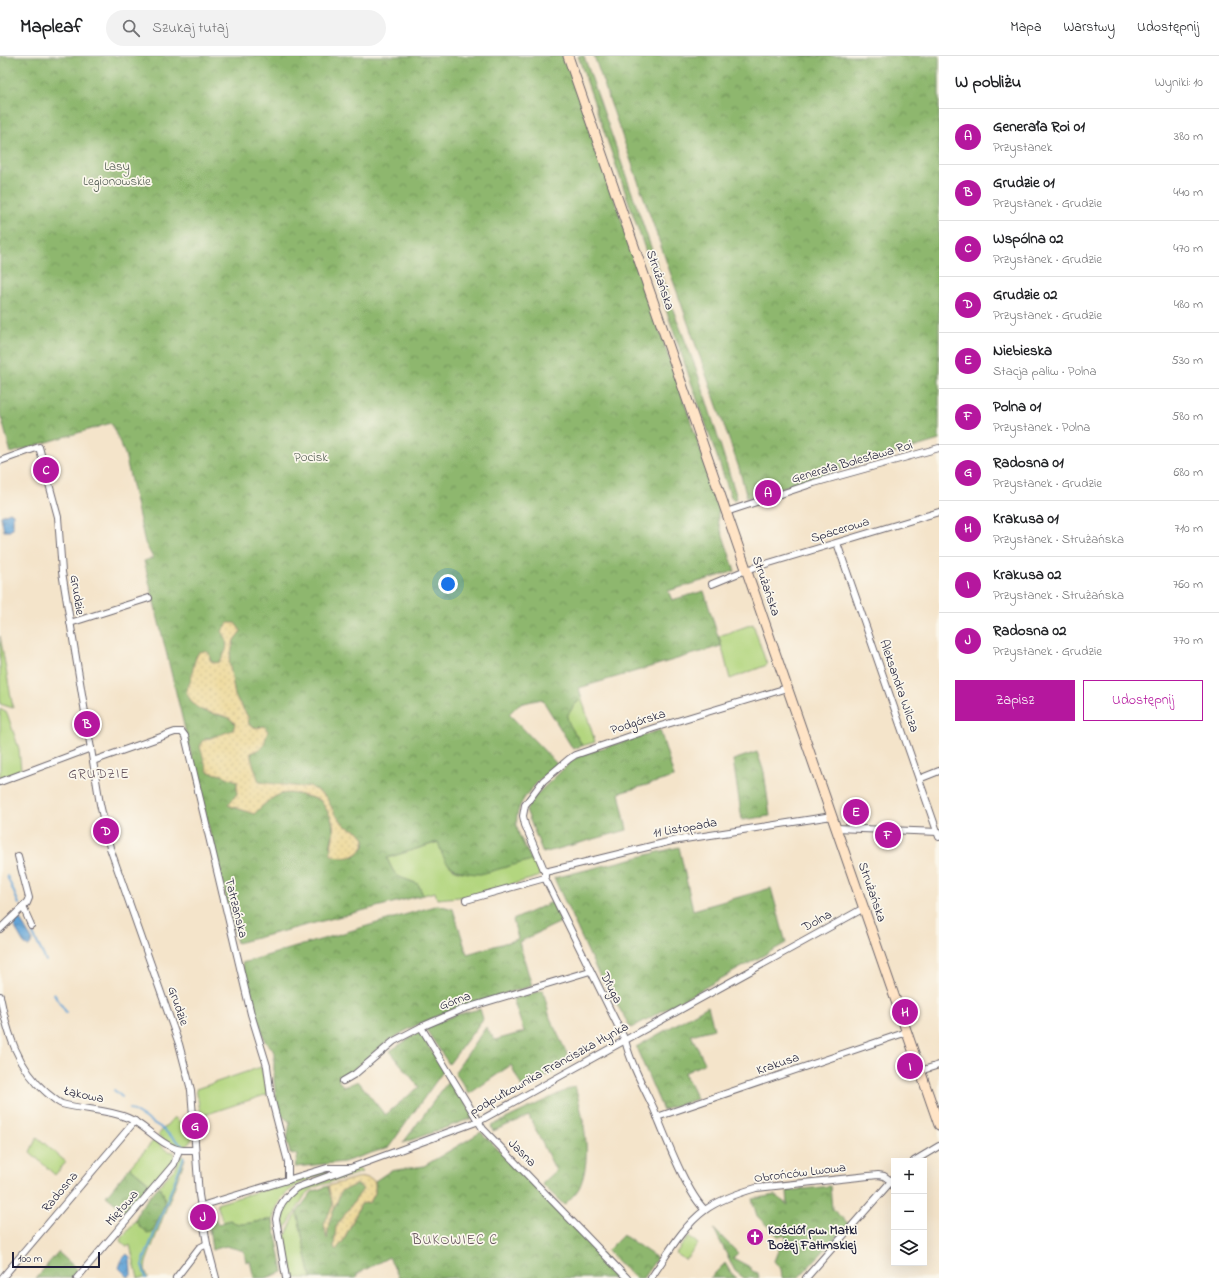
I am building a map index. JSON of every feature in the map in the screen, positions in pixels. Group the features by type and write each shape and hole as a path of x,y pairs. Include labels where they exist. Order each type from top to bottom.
{"main road":[{"name":"Strużańska","path":"568,56 939,1125"}],"street":[{"name":"Grudzie","path":"0,461 39,447 58,518 62,572 70,623 93,761 110,848 178,1042 191,1090 201,1206 207,1244 216,1278"},
{"name":"Generała Bolesława Roi","path":"726,512 814,483 939,448"},
{"name":"Spacerowa","path":"712,584 746,570 939,512"},
{"name":"Aleksandra Wilcza","path":"837,542 938,834"},
{"path":"70,623 149,598"},
{"name":"Podgórska","path":"524,816 525,805 533,792 543,781 575,755 654,728 787,688"},
{"name":"Tatrzańska","path":"93,761 175,732 182,732 185,736 251,1014 267,1066 271,1097 288,1162 288,1180"},
{"path":"0,782 91,748"},
{"path":"919,779 939,771"},
{"name":"Długa","path":"524,816 525,826 545,875 590,971 625,1040 629,1054 693,1195 705,1210"},
{"name":"11 Listopada","path":"466,900 545,875 672,841 832,816"},
{"path":"836,828 938,834"},
{"path":"0,929 23,907 29,898 29,893 18,856"},
{"path":"23,907 31,925"},
{"name":"Dolna","path":"782,953 864,908"},
{"name":"podpułkownika Franciszka Hynka","path":"286,1278 277,1233 276,1218 277,1210 285,1198 296,1188 479,1121 782,953"},
{"name":"Górna","path":"343,1082 355,1074 394,1041 421,1027 463,1009 590,971"},
{"name":"Łąkowa","path":"0,996 11,1039 29,1074 41,1087 61,1103 114,1113 135,1121 159,1139 179,1150 195,1150"},
{"name":"Jasna","path":"421,1027 483,1129 627,1278"},
{"name":"Krakusa","path":"657,1117 907,1032"},
{"path":"920,1071 939,1065"},
{"name":"Radosna","path":"2,1278 135,1121"},
{"path":"919,1158 939,1146"},
{"name":"Miętowa","path":"77,1278 174,1164 179,1150"},
{"path":"201,1206 327,1168 343,1166 349,1168"},
{"name":"Obrońców Lwowa","path":"651,1278 678,1238 705,1210 739,1193 756,1188 878,1175 891,1180"},
{"path":"806,1278 891,1181"},
{"path":"176,1278 199,1248 207,1244"}],"green space":[{"path":"0,56 565,56 721,509 718,513 718,521 735,571 668,591 672,600 704,591 721,646 579,688 582,699 575,704 567,716 569,724 582,746 573,749 542,699 519,704 509,714 557,764 536,784 519,808 517,826 519,835 532,860 481,874 465,872 450,866 442,854 438,842 387,858 396,874 418,884 423,895 237,943 144,561 153,558 145,543 125,454 111,423 11,453 0,413","holes":["235,623 241,631 234,640 229,661 235,696 248,717 249,725 257,728 261,726 257,750 251,753 251,758 259,783 302,787 326,797 339,821 346,827 363,836 365,839 364,847 354,857 330,847 333,833 332,822 328,812 320,800 299,794 284,794 270,799 254,814 228,805 237,794 237,781 222,775 208,772 205,739 227,733 233,730 235,724 230,718 203,711 192,703 186,689 191,682 196,656 209,653 210,660 214,663 220,662 227,650 225,626"]},
{"path":"578,56 584,56 672,307 697,371 737,498 734,500 731,497"},
{"path":"594,56 939,56 939,440 747,498 739,468"},
{"path":"753,624 767,665 730,679 719,636"},
{"path":"0,636 13,708 0,704"},
{"path":"582,699 595,742 582,746 569,724 567,716 575,704"},
{"path":"0,709 7,713 19,749 21,770 0,778"},
{"path":"660,730 674,777 619,793 627,830 543,853 526,810 535,796 577,756"},
{"path":"757,752 764,772 770,816 742,820 733,760"},
{"path":"439,842 446,861 453,869 457,871 476,871 536,858 540,872 538,877 470,896 437,899 435,892 423,895 418,884 396,874 387,858"},
{"path":"679,847 693,910 771,888 786,943 631,1028 597,971 554,878"},
{"path":"552,902 561,922 519,942 532,986 457,1008 421,1023 387,1042 351,1072 338,1080 344,1087 358,1081 385,1115 419,1087 390,1051 419,1032 444,1070 389,1147 344,1162 295,1167 298,1155 290,1153 287,1141 290,1122 281,1115 276,1098 274,1081 274,1053 272,1048 265,1042 253,999 248,992 242,963 438,905 453,909 467,954 518,939 513,920"},
{"path":"543,990 550,1018 571,1062 523,1089 511,1065 469,1094 455,1072 486,1027 495,1040 524,1032 513,999"},
{"path":"708,1006 714,1029 691,1035 705,1063 684,1073 697,1099 663,1110 636,1047"},
{"path":"480,1009 483,1019 449,1064 425,1028 455,1015"},
{"path":"261,1067 268,1094 201,1116 196,1089"},
{"path":"450,1079 475,1117 403,1143"},
{"path":"575,1086 584,1123 586,1162 579,1189 564,1205 542,1184 556,1171 529,1116 493,1131 491,1126"},
{"path":"174,1117 187,1128 191,1124 192,1139 186,1147 174,1146 158,1135"},
{"path":"481,1132 602,1255 622,1278 399,1278 389,1257 357,1274 356,1278 311,1278 297,1212 312,1192 328,1186 333,1205 324,1224 327,1238 329,1222 341,1191 357,1184 363,1189 336,1227 334,1247 336,1250 343,1241 361,1204 370,1202 375,1193 375,1181 390,1171 424,1166"},
{"path":"37,1137 66,1162 55,1175 30,1152"},
{"path":"155,1139 167,1151 174,1152 175,1158 153,1186 130,1167"},
{"path":"181,1155 185,1159 146,1262 145,1269 148,1278 138,1278 130,1245 127,1247 120,1241 135,1221 143,1230 162,1189 158,1187 174,1169"},
{"path":"130,1167 151,1185 127,1213 106,1196"},
{"path":"358,1168 362,1172 315,1187 305,1195 283,1233 289,1278 281,1243 279,1217 281,1210 290,1198 301,1189"},
{"path":"337,1170 306,1181 288,1192 281,1199 276,1208 273,1220 241,1224 233,1223 230,1220 223,1222 217,1204 325,1171"},
{"path":"830,1186 832,1209 849,1224 798,1278 782,1278 781,1269 774,1261 780,1246 786,1240 785,1235 779,1237 757,1216 752,1199 775,1195 788,1205 787,1191"},
{"path":"158,1187 164,1197 163,1209 152,1232 147,1233 135,1221 140,1208"},
{"path":"297,1212 311,1278 294,1278 285,1237"},
{"path":"214,1217 218,1224 231,1220 233,1223 241,1224 273,1220 283,1272 266,1278 254,1278 250,1261 246,1262 244,1251 226,1246 212,1250 208,1219"},
{"path":"714,1229 738,1253 733,1258 750,1267 752,1271 758,1273 759,1278 744,1278 735,1271"},
{"path":"623,1235 657,1258 643,1278 635,1278 607,1251"},
{"path":"689,1236 698,1244 685,1260 676,1253"},
{"path":"58,1252 78,1270 71,1278 36,1278"},
{"path":"725,1263 731,1273 737,1278 710,1278"}],"sand":[{"path":"228,623 235,623 241,631 234,640 229,661 235,696 248,717 249,725 257,728 264,726 268,731 263,747 251,753 251,758 259,782 302,787 310,786 326,797 335,814 345,826 358,831 365,839 361,850 357,854 348,857 337,857 331,855 334,831 332,821 320,800 299,794 284,794 270,799 254,814 228,805 237,794 237,781 222,775 208,772 200,747 202,741 233,730 235,724 226,717 206,712 194,705 188,696 187,691 199,652 205,651 209,653 210,660 214,663 220,662 227,646 226,639 222,631"},
{"path":"365,1177 375,1181 375,1193 370,1202 361,1204 343,1241 336,1250 334,1247 336,1227 363,1189 357,1184 341,1191 329,1222 327,1239 324,1224 333,1205 328,1186"}],"water":[{"path":"10,512 13,514 13,528 10,531 4,531 1,516"},
{"path":"19,918 33,941 29,947 25,945 13,924"},
{"path":"127,1254 130,1257 131,1275 128,1277 119,1268 122,1259"}],"waterway":[{"path":"7,876 19,904"},
{"path":"33,934 46,961"},
{"path":"54,994 66,1012"},
{"path":"114,1090 122,1097"},
{"path":"130,1109 160,1127 184,1147"},
{"path":"146,1278 142,1265 184,1157"}],"place":[{"name":"Wspólna 02","path":"46,470"},
{"name":"Generała Roi 01","path":"768,493"},
{"name":"Grudzie 01","path":"87,724"},
{"name":"Niebieska","path":"856,812"},
{"name":"Grudzie 02","path":"106,831"},
{"name":"Polna 01","path":"888,835"},
{"name":"Krakusa 01","path":"905,1012"},
{"name":"Krakusa 02","path":"910,1066"},
{"name":"Radosna 01","path":"195,1126"},
{"name":"Radosna 02","path":"203,1217"},
{"name":"Kościół pw. Matki Bożej Fatimskiej","path":"755,1237"}],"district":[{"name":"GRUDZIE","path":"99,774"},
{"name":"BUKOWIEC C","path":"455,1240"}],"park label":[{"name":"Lasy Legionowskie","path":"117,174"},
{"name":"Pocisk","path":"311,457"}]}
